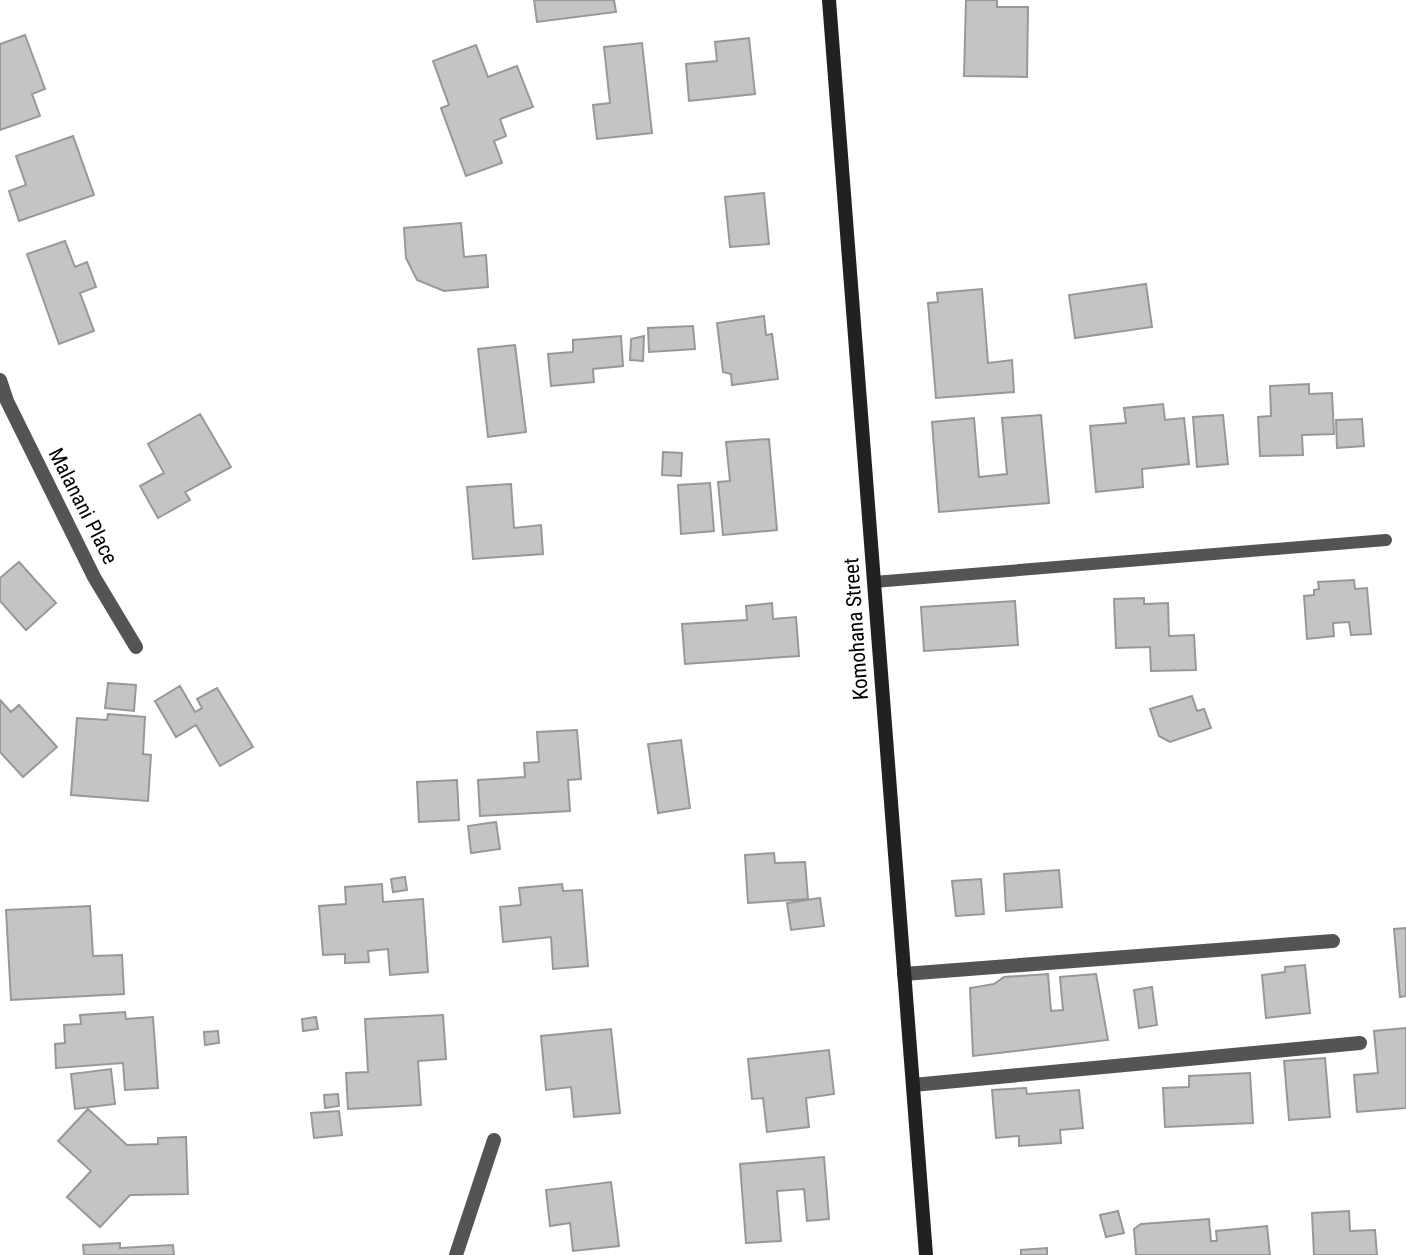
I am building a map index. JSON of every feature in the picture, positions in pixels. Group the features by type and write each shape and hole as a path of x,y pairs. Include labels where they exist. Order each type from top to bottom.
{"street":[{"name":"Komohana Street","path":"829,0 926,1255"},
{"name":"Malanani Place","path":"0,380 3,403 94,577 136,647"},
{"path":"904,974 1333,941"},
{"path":"913,1085 1360,1043"},
{"path":"456,1255 494,1140"}],"lane":[{"path":"874,582 1386,540"}],"building":[{"path":"534,0 614,0 616,12 537,22"},
{"path":"966,0 997,0 997,7 1028,7 1027,77 964,76"},
{"path":"25,35 45,89 32,94 40,116 0,130 0,44"},
{"path":"749,38 755,94 689,101 686,64 717,61 715,42"},
{"path":"642,43 652,133 597,139 593,105 610,103 604,47"},
{"path":"476,45 488,77 517,66 533,107 500,119 506,136 494,141 502,163 466,176 441,108 449,105 433,61"},
{"path":"73,136 94,195 19,221 9,191 26,185 16,156"},
{"path":"764,193 769,244 730,247 725,197"},
{"path":"461,223 464,257 486,255 488,287 444,291 417,280 406,258 404,228"},
{"path":"65,241 75,267 87,262 96,287 80,293 94,331 59,344 27,254"},
{"path":"1146,284 1152,327 1075,338 1069,295"},
{"path":"982,289 988,363 1012,360 1014,392 936,398 928,303 938,302 937,293"},
{"path":"764,316 766,335 772,334 778,379 732,385 731,374 723,372 717,323"},
{"path":"693,326 695,349 649,352 648,328"},
{"path":"621,336 623,366 593,369 594,382 551,386 548,354 573,352 573,340"},
{"path":"644,336 643,361 630,360 631,339"},
{"path":"515,345 526,432 488,437 478,349"},
{"path":"1309,384 1309,394 1332,393 1334,434 1302,435 1303,455 1260,456 1258,417 1271,416 1270,386"},
{"path":"1163,404 1165,420 1184,418 1189,464 1142,469 1143,487 1096,492 1090,426 1126,423 1124,408"},
{"path":"200,414 231,467 185,492 190,500 158,518 140,486 164,473 148,444"},
{"path":"1041,415 1049,503 939,512 932,422 974,418 979,477 1007,474 1002,418"},
{"path":"1223,415 1228,464 1197,467 1193,417"},
{"path":"1362,419 1364,446 1337,448 1336,420"},
{"path":"769,439 777,530 723,535 718,482 730,481 726,442"},
{"path":"663,452 682,453 681,476 662,475"},
{"path":"710,483 714,531 681,534 678,485"},
{"path":"511,484 514,528 541,525 543,554 473,559 467,487"},
{"path":"19,562 56,603 26,630 0,601 0,578"},
{"path":"1354,580 1355,589 1367,588 1371,634 1351,635 1349,622 1333,623 1334,636 1307,639 1304,596 1314,595 1314,590 1319,589 1318,582"},
{"path":"1144,598 1144,604 1168,603 1169,636 1194,635 1196,670 1151,671 1150,647 1116,648 1114,599"},
{"path":"1015,601 1018,645 924,651 921,607"},
{"path":"772,603 773,619 796,617 799,656 685,664 682,624 747,620 746,606"},
{"path":"108,683 136,685 134,711 105,708"},
{"path":"180,686 195,712 202,708 197,699 217,688 253,747 220,766 196,725 176,737 155,701"},
{"path":"1192,696 1197,711 1204,709 1211,728 1170,742 1159,736 1150,709"},
{"path":"0,700 11,712 19,705 57,747 23,777 0,752"},
{"path":"108,714 145,717 143,754 151,755 148,801 71,795 77,718 107,720"},
{"path":"577,730 581,779 568,780 570,811 480,816 478,780 525,777 524,763 539,762 537,732"},
{"path":"681,740 690,808 658,813 648,744"},
{"path":"457,780 459,820 419,822 417,782"},
{"path":"496,822 500,849 471,853 468,826"},
{"path":"774,853 775,863 805,862 808,899 748,903 745,855"},
{"path":"1059,870 1062,907 1006,911 1004,874"},
{"path":"405,877 407,890 393,892 391,879"},
{"path":"981,879 984,914 956,916 952,881"},
{"path":"382,884 383,902 423,899 428,972 390,975 388,949 368,951 369,962 345,963 345,954 323,955 319,906 346,904 345,887"},
{"path":"562,884 563,891 582,890 588,966 553,969 551,937 503,942 500,907 521,905 519,888"},
{"path":"820,898 824,926 791,930 787,903"},
{"path":"90,906 93,956 122,955 124,994 11,1000 6,910"},
{"path":"1406,928 1406,996 1400,997 1394,929"},
{"path":"1305,965 1310,1013 1266,1018 1262,975 1285,972 1285,967"},
{"path":"1048,974 1051,1011 1063,1010 1060,977 1096,974 1108,1040 973,1056 970,988 994,984 1004,977"},
{"path":"1152,987 1157,1025 1139,1028 1134,990"},
{"path":"125,1012 126,1019 153,1017 158,1088 125,1090 123,1063 56,1068 55,1044 65,1043 64,1025 81,1024 80,1015"},
{"path":"443,1015 446,1059 418,1061 421,1105 348,1109 346,1073 368,1072 365,1019"},
{"path":"316,1017 318,1029 303,1031 302,1019"},
{"path":"1406,1028 1406,1108 1357,1112 1354,1075 1378,1073 1374,1031"},
{"path":"611,1029 620,1113 574,1117 571,1087 546,1090 541,1036"},
{"path":"218,1031 219,1043 205,1045 204,1032"},
{"path":"829,1050 834,1094 806,1098 809,1127 767,1132 763,1098 752,1099 748,1059"},
{"path":"1325,1058 1330,1117 1289,1120 1284,1061"},
{"path":"111,1069 115,1104 75,1109 71,1074"},
{"path":"1250,1073 1253,1123 1165,1127 1163,1088 1189,1087 1189,1076"},
{"path":"1026,1088 1027,1094 1079,1090 1083,1128 1060,1130 1061,1143 1019,1146 1019,1136 996,1138 992,1090"},
{"path":"338,1094 339,1106 325,1108 324,1095"},
{"path":"88,1109 127,1145 158,1144 158,1138 186,1137 188,1194 130,1195 100,1227 67,1197 91,1171 58,1141"},
{"path":"339,1111 342,1135 314,1138 311,1113"},
{"path":"824,1157 829,1219 807,1221 804,1189 777,1191 781,1241 746,1243 740,1164"},
{"path":"611,1182 619,1246 573,1251 570,1223 550,1226 546,1190"},
{"path":"1118,1211 1124,1233 1106,1237 1100,1215"},
{"path":"1349,1211 1350,1231 1375,1230 1377,1255 1314,1255 1312,1213"},
{"path":"1209,1219 1211,1241 1217,1241 1216,1231 1267,1226 1270,1255 1136,1255 1134,1229 1141,1224"},
{"path":"120,1243 120,1248 173,1245 174,1255 84,1255 83,1245"},
{"path":"1047,1248 1047,1255 1021,1255 1021,1250"}]}
